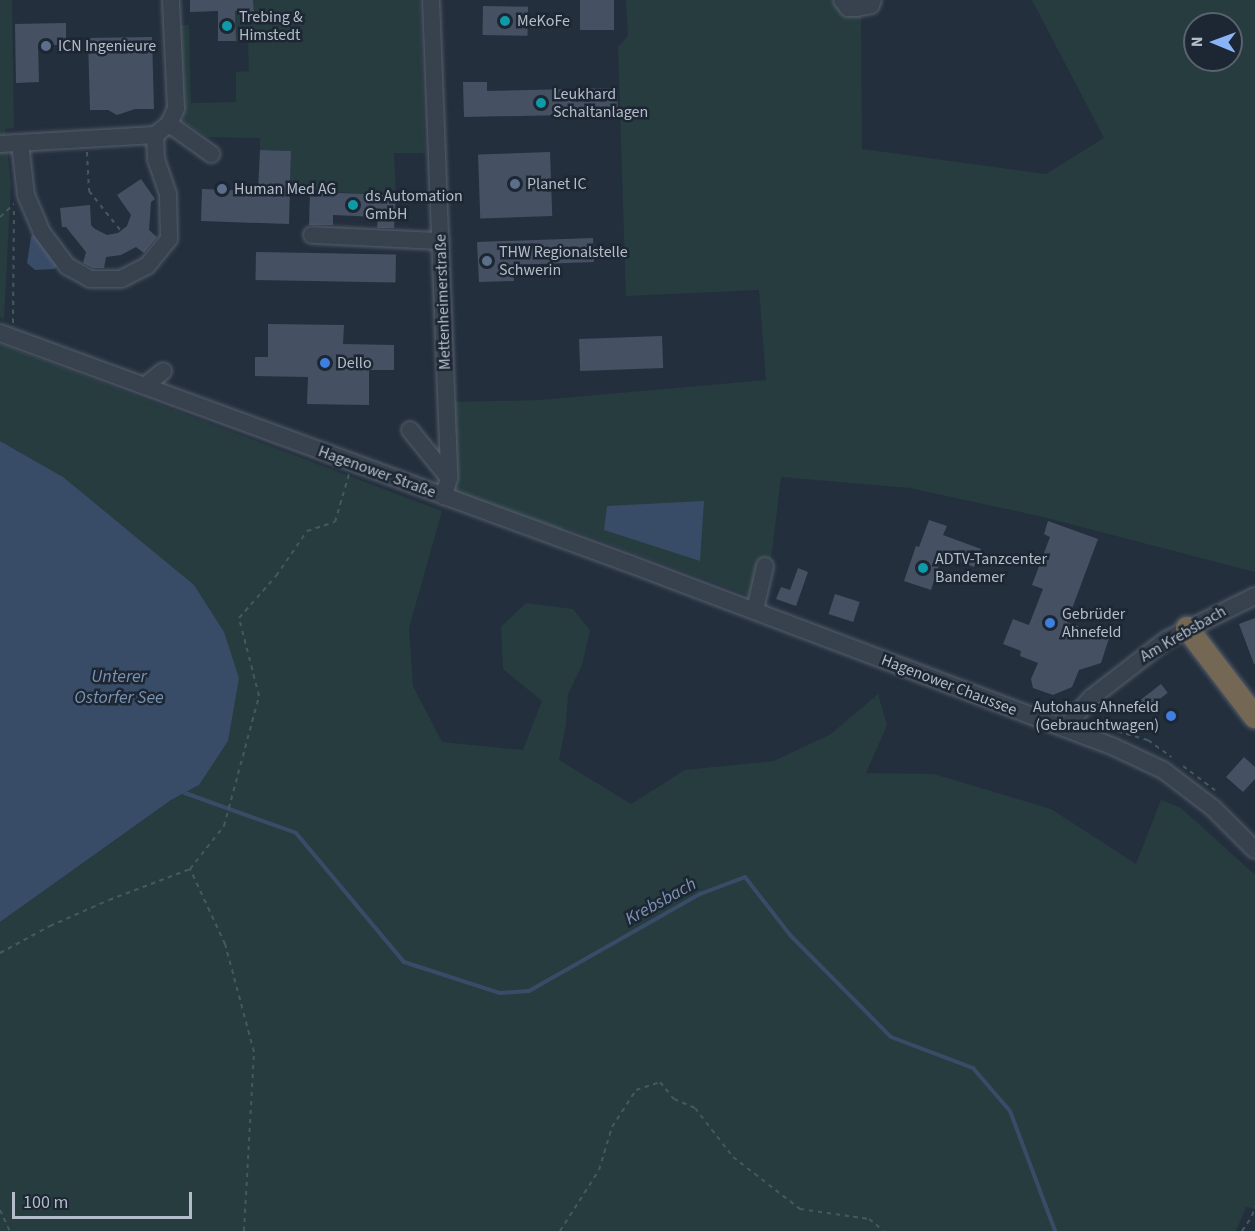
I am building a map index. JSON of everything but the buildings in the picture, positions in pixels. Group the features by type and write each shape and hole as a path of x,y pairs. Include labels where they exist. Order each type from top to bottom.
{"highway":[{"path":"1187,628 1255,717"}],"street":[{"path":"0,144 155,135 169,124 176,108 171,0"},
{"name":"Mettenheimerstraße","path":"431,0 449,478 444,496"},
{"path":"842,0 848,8 871,5 873,0"},
{"path":"169,124 211,154"},
{"path":"20,143 26,195 41,231 67,266 90,279 122,279 147,266 169,238 168,194 156,160 155,135"},
{"path":"312,235 441,241"},
{"name":"Hagenower Straße","path":"6,330 353,464 444,496 513,516 755,610"},
{"path":"146,385 163,371"},
{"path":"410,430 449,478"},
{"path":"755,610 765,567"},
{"name":"Am Krebsbach","path":"1065,728 1091,698 1129,666 1187,628 1255,596"},
{"name":"Hagenower Chaussee","path":"755,610 1065,728 1163,770 1213,808 1255,850"}],"path":[{"path":"87,138 89,191 122,231"},
{"path":"0,217 16,202 15,307 6,330"},
{"path":"0,953 50,926 99,904 190,869 224,826 259,696 238,618 276,576 307,531 335,522 353,464"},
{"path":"190,869 225,944 254,1052 244,1231"},
{"path":"560,1231 599,1170 612,1127 636,1090 660,1082 674,1099 695,1108 733,1157 800,1209 869,1219 884,1231"},
{"path":"1242,1231 1252,1216 1255,1206"},
{"path":"0,1210 10,1231"}],"green space":[{"path":"0,0 12,0 14,128 5,129 11,184 4,319 0,317"},
{"path":"253,0 420,0 425,153 394,153 396,195 290,190 291,151 260,150 260,138 207,137 183,121 180,25 189,25 191,103 236,102 236,72 249,71 248,42 236,42 235,12 254,11"},
{"path":"626,0 835,0 852,16 861,16 862,149 1046,174 1104,138 1032,0 1255,0 1255,572 1043,517 910,488 781,477 766,602 563,527 561,539 444,496 446,402 540,400 766,380 759,290 626,296 618,47 628,36"},
{"path":"0,344 442,511 409,628 413,686 442,742 523,750 542,701 503,669 501,627 526,603 573,609 590,630 582,665 568,694 566,724 559,760 631,804 685,770 774,761 831,734 878,694 887,725 866,773 934,774 1051,809 1136,864 1161,800 1181,808 1255,875 1255,1209 1246,1207 1236,1231 0,1231 0,922 171,800 199,785 63,477 0,441"}],"water":[{"path":"35,232 58,266 54,269 35,270 27,263 31,237"},
{"name":"Unterer Ostorfer See","path":"0,441 63,477 194,585 224,632 239,678 228,741 199,785 171,800 0,922"},
{"path":"704,501 700,561 604,530 607,506"}],"waterway":[{"name":"Krebsbach","path":"185,793 296,833 404,962 500,993 529,991 700,894 745,877 791,936 891,1037 973,1068 1010,1111 1055,1231"}],"place":[{"name":"MeKoFe","path":"505,21"},
{"name":"Trebing & Himstedt","path":"227,26"},
{"name":"ICN Ingenieure","path":"46,46"},
{"name":"Leukhard Schaltanlagen","path":"541,103"},
{"name":"Planet IC","path":"515,184"},
{"name":"Human Med AG","path":"222,189"},
{"name":"ds Automation GmbH","path":"353,205"},
{"name":"THW Regionalstelle Schwerin","path":"487,261"},
{"name":"Dello","path":"325,363"},
{"name":"ADTV-Tanzcenter Bandemer","path":"923,568"},
{"name":"Gebrüder Ahnefeld","path":"1050,623"},
{"name":"Autohaus Ahnefeld (Gebrauchtwagen)","path":"1171,716"}]}
